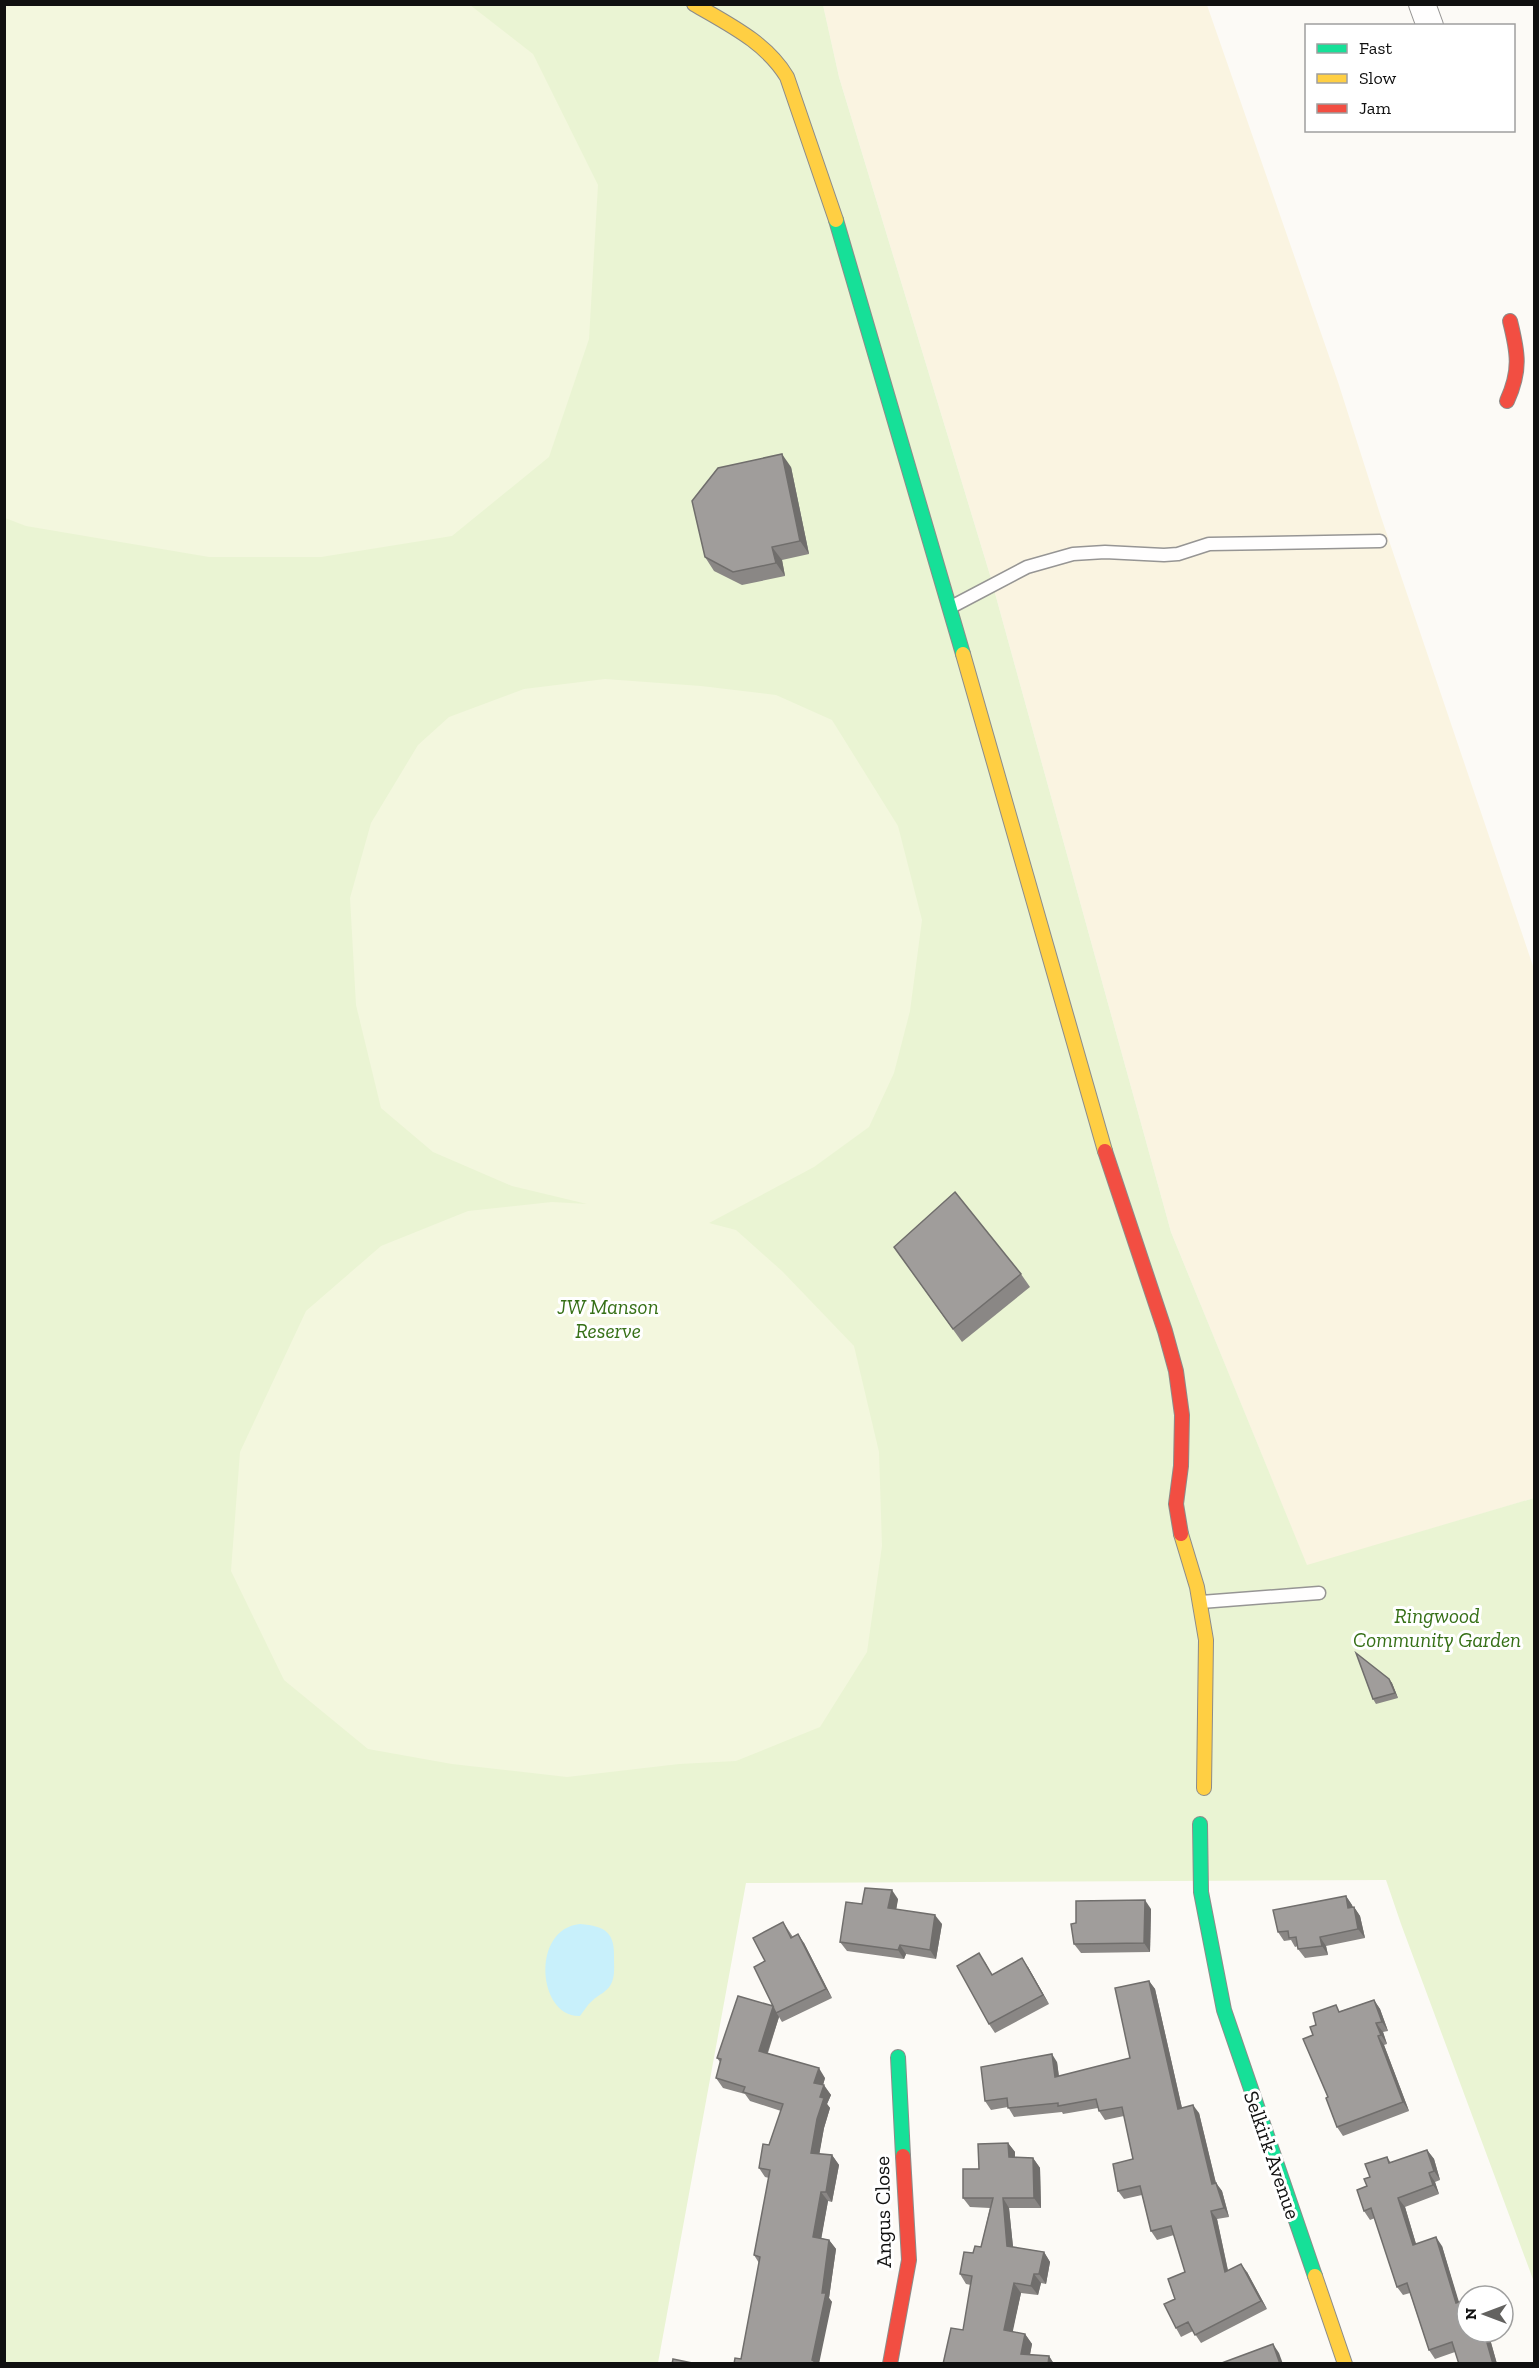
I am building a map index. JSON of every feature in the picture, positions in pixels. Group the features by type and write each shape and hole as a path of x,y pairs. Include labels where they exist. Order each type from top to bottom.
{"street":[{"path":"694,4 767,50 781,65 787,77 835,217 1059,984 1107,1157 1165,1331 1176,1371 1182,1415 1181,1466 1176,1504 1179,1526 1197,1587 1206,1640 1204,1794"},
{"path":"1422,4 1429,24"},
{"path":"1507,400 1527,360 1510,321"},
{"name":"Selkirk Avenue","path":"1206,1819 1217,1866 1211,1944 1224,2010 1233,2042 1345,2364"},
{"name":"Angus Close","path":"890,2364 909,2260 898,2057"}],"lane":[{"path":"950,608 1027,567 1051,558 1073,554 1105,552 1164,555 1178,554 1209,544 1380,541"},
{"path":"1200,1602 1319,1593"}],"shaded area":[{"path":"823,5 1207,5 1338,382 1380,514 1534,969 1534,1498 1307,1566 1171,1232 990,575 839,77"}],"green space":[{"path":"4,5 470,5 533,54 598,185 589,339 549,457 452,536 321,557 209,557 26,526 5,518"},
{"name":"JW Manson Reserve","path":"5,5 823,5 839,77 990,575 1171,1232 1307,1565 1534,1498 1534,2282 1386,1880 746,1883 658,2363 5,2364"},
{"path":"605,679 701,686 776,695 832,720 898,826 922,920 910,1011 894,1073 869,1127 814,1167 709,1223 736,1230 782,1271 854,1346 879,1452 882,1546 867,1652 820,1727 736,1761 679,1764 567,1777 452,1764 368,1749 284,1680 231,1571 240,1452 306,1311 381,1246 468,1211 552,1202 587,1204 512,1186 433,1152 381,1108 356,1005 350,898 371,823 418,745 449,717 524,689"}],"water":[{"path":"580,1924 602,1929 611,1937 614,1949 614,1976 606,1991 590,2003 580,2016 566,2013 555,2003 548,1989 546,1973 547,1956 553,1941 564,1929"}],"building":[{"path":"782,454 800,541 772,547 776,563 733,572 705,557 692,501 718,468"},
{"path":"955,1192 1021,1274 953,1329 894,1247"},
{"path":"1356,1653 1389,1679 1395,1693 1373,1699"},
{"path":"865,1888 892,1890 888,1908 935,1915 930,1950 900,1945 898,1950 840,1942 846,1902 862,1904"},
{"path":"1346,1896 1348,1908 1354,1907 1358,1929 1320,1937 1322,1946 1298,1949 1296,1937 1289,1938 1288,1931 1278,1932 1273,1910"},
{"path":"1145,1900 1144,1943 1074,1944 1071,1924 1076,1923 1076,1901"},
{"path":"783,1922 791,1938 798,1934 826,1989 776,2013 773,2007 759,2051 819,2068 814,2083 824,2085 820,2097 824,2098 817,2119 811,2153 832,2155 826,2192 821,2192 813,2237 829,2240 822,2293 826,2293 812,2360 814,2364 734,2364 735,2358 741,2359 760,2257 754,2255 770,2170 759,2168 763,2144 769,2145 783,2104 743,2092 745,2087 716,2078 721,2059 717,2058 738,1996 773,2006 754,1967 765,1961 753,1938"},
{"path":"979,1953 992,1975 1022,1958 1043,1995 989,2024 957,1966"},
{"path":"1149,1981 1178,2109 1193,2105 1212,2184 1216,2183 1224,2208 1211,2211 1225,2272 1241,2264 1261,2301 1195,2335 1188,2322 1176,2328 1164,2304 1175,2299 1168,2279 1185,2272 1171,2226 1151,2231 1140,2186 1118,2191 1113,2164 1133,2159 1122,2107 1099,2111 1096,2099 1058,2106 1058,2103 1008,2108 1007,2098 985,2101 981,2067 1052,2054 1055,2077 1130,2058 1115,1988"},
{"path":"1374,2000 1382,2022 1376,2023 1381,2035 1378,2036 1403,2102 1337,2127 1326,2098 1328,2097 1303,2039 1313,2035 1310,2027 1316,2025 1313,2013 1336,2005 1339,2012"},
{"path":"1008,2143 1009,2157 1033,2158 1034,2198 1003,2198 1007,2246 1044,2252 1039,2274 1034,2274 1031,2286 1014,2283 1004,2330 1025,2334 1021,2354 1049,2356 1048,2364 943,2364 951,2328 963,2330 972,2276 960,2274 964,2252 973,2253 975,2246 981,2247 993,2198 963,2198 963,2169 979,2169 978,2144"},
{"path":"1427,2150 1434,2171 1429,2173 1433,2185 1398,2198 1413,2245 1436,2237 1455,2300 1455,2344 1487,2344 1493,2364 1459,2364 1452,2342 1429,2350 1407,2283 1397,2287 1371,2208 1364,2211 1357,2190 1367,2186 1364,2179 1370,2177 1365,2164 1387,2157 1389,2163"},
{"path":"1273,2344 1280,2364 1219,2364"},
{"path":"673,2359 697,2364 672,2364"}],"traffic: fast":[{"path":"836,220 963,654"},
{"path":"1200,1824 1201,1892 1224,2010 1315,2276"},
{"path":"898,2057 903,2156"}],"traffic: slow":[{"path":"694,4 757,44 787,77 836,220"},
{"path":"963,654 1105,1151"},
{"path":"1181,1534 1197,1587 1206,1640 1204,1788"},
{"path":"1315,2276 1345,2364"}],"traffic: jam":[{"path":"1507,401 1517,361 1510,321"},
{"path":"1105,1151 1165,1331 1176,1371 1182,1415 1181,1466 1176,1504 1181,1534"},
{"path":"890,2364 909,2260 903,2156"}],"park label":[{"name":"Ringwood Community Garden","path":"1437,1628"}]}
